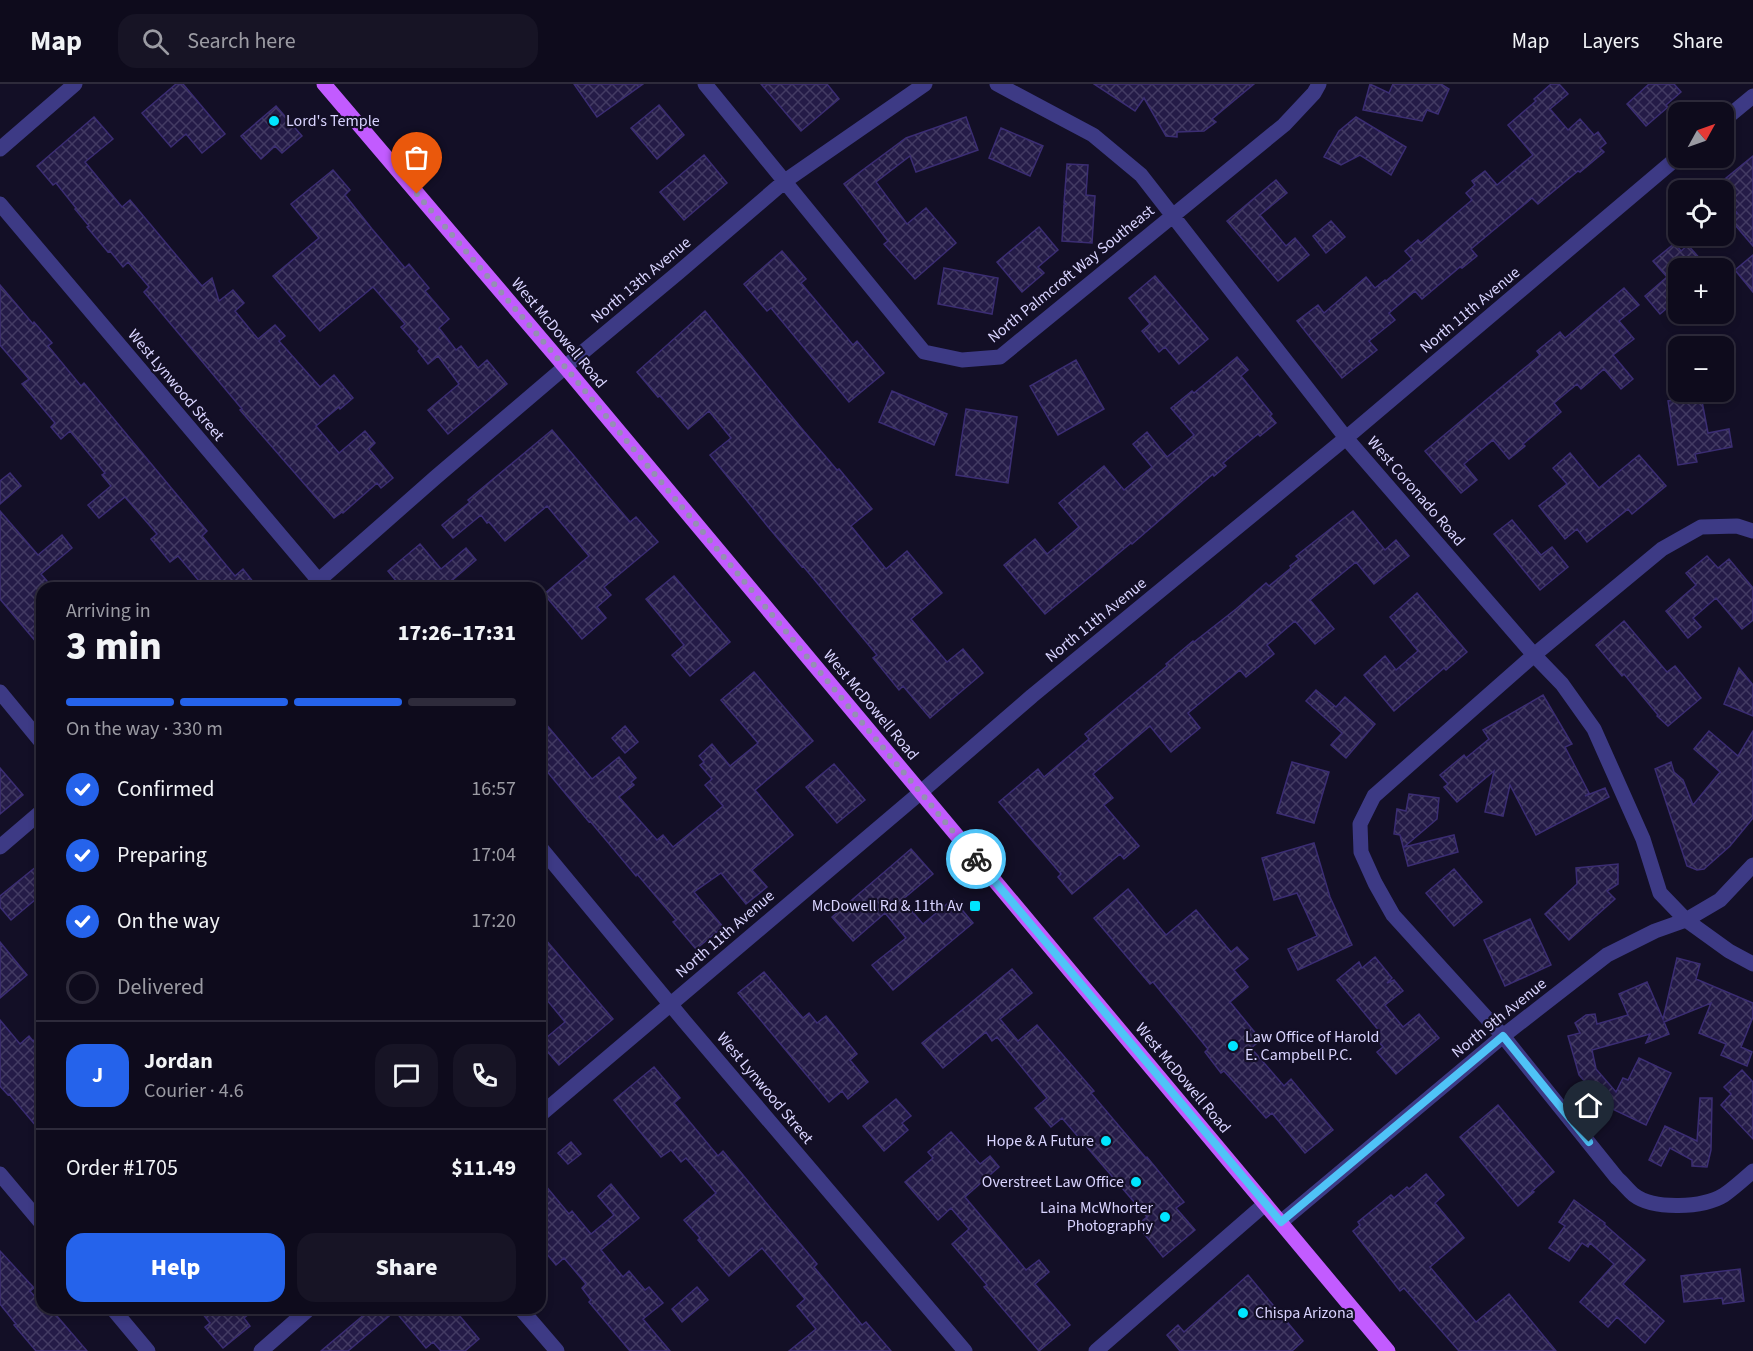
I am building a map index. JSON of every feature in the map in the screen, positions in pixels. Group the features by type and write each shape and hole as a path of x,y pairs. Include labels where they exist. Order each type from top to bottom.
{"main road":[{"name":"West McDowell Road","path":"324,84 565,367 1388,1351"}],"street":[{"path":"0,150 75,84"},
{"name":"North Palmcroft Way Southeast","path":"705,84 924,352 962,360 1000,357 1284,124 1314,93 1318,84"},
{"name":"North 13th Avenue","path":"322,582 436,477 785,181 925,84"},
{"name":"West Coronado Road","path":"997,84 1093,135 1141,175 1346,438 1534,655 1562,684 1594,729 1643,839 1660,893 1686,920 1728,951 1753,964"},
{"path":"1748,84 1753,90"},
{"path":"1734,112 1753,96"},
{"name":"North 11th Avenue","path":"546,1110 1041,688 1346,438 1668,166"},
{"name":"West Lynwood Street","path":"0,204 315,582"},
{"path":"1753,531 1737,526 1701,527 1662,549 1534,655 1374,796 1360,824 1361,852 1375,883 1394,915 1503,1036 1617,1178 1635,1196 1658,1204 1680,1206 1703,1203 1723,1196 1753,1171"},
{"path":"0,692 36,736"},
{"path":"0,847 36,816"},
{"name":"West Lynwood Street","path":"546,854 965,1351"},
{"name":"North 9th Avenue","path":"1281,1222 1503,1036 1607,955 1655,931 1686,920 1720,900 1753,865"},
{"path":"0,1174 36,1217"},
{"path":"1096,1351 1265,1204"},
{"path":"117,1314 147,1351"},
{"path":"261,1351 303,1314"},
{"path":"525,1314 557,1351"}],"building":[{"path":"176,84 183,84 225,134 202,153 186,134 171,147 142,113"},
{"path":"574,84 643,84 597,117"},
{"path":"761,84 827,84 839,99 801,131"},
{"path":"1094,84 1254,84 1212,119 1216,122 1204,131 1177,132 1177,137 1166,136 1144,98 1135,111"},
{"path":"1370,84 1389,93 1393,84 1441,84 1449,89 1438,114 1427,110 1422,121 1363,110"},
{"path":"1551,84 1559,84 1568,94 1550,109 1568,130 1580,119 1594,135 1598,132 1606,143 1600,148 1604,152 1538,204 1532,198 1471,249 1477,256 1462,268 1460,267 1422,299 1415,291 1389,313 1395,320 1369,341 1377,350 1342,378 1297,321 1318,305 1324,313 1366,277 1375,288 1386,281 1412,259 1405,251 1418,240 1421,243 1472,200 1466,193 1475,185 1472,181 1485,171 1497,185 1533,155 1508,125 1536,101 1534,99"},
{"path":"1649,84 1674,84 1681,92 1668,102 1666,105 1668,107 1646,126 1627,104"},
{"path":"659,105 684,135 657,159 631,128"},
{"name":"Lord's Temple","path":"276,106 302,136 282,153 275,146 261,159 241,136"},
{"path":"94,117 113,139 85,162 122,207 130,200 202,286 212,278 219,301 233,290 244,303 235,311 258,339 275,325 285,336 279,341 320,387 334,375 353,398 316,426 339,453 365,431 375,443 369,449 393,478 381,488 377,483 343,513 334,518 240,410 242,409 144,292 149,287 128,262 123,267 110,251 108,252 56,183 53,185 37,166"},
{"path":"966,117 978,150 916,172 910,156 876,182 907,224 926,208 956,243 915,279 884,244 888,241 844,184 906,138"},
{"path":"1356,117 1406,147 1391,175 1360,155 1341,165 1324,157 1339,131"},
{"path":"1001,128 1043,146 1030,176 989,158"},
{"path":"704,155 727,183 684,220 660,192"},
{"path":"1753,156 1753,246 1734,224 1734,216 1737,213 1734,209 1734,180 1724,180"},
{"path":"1067,164 1088,165 1086,195 1095,196 1092,243 1062,241"},
{"path":"333,170 350,190 345,195 372,229 405,268 409,264 429,288 425,291 449,319 439,328 456,350 461,346 478,368 487,360 507,384 448,434 428,410 459,384 438,356 428,364 418,351 420,349 401,327 405,324 373,287 320,331 273,276 319,238 291,204"},
{"path":"1276,180 1287,193 1260,215 1286,246 1295,238 1309,255 1278,281 1227,221"},
{"path":"1331,221 1345,237 1326,253 1313,236"},
{"path":"1039,227 1058,250 1038,267 1044,273 1022,292 997,262"},
{"path":"1671,246 1677,246 1681,251 1689,246 1699,258 1668,258 1668,307 1660,314 1645,296 1667,277 1653,261"},
{"path":"782,251 806,279 801,283 853,345 857,341 884,373 849,402 771,308 767,311 744,284"},
{"path":"1753,255 1753,292 1735,270"},
{"path":"944,268 998,278 992,314 938,304"},
{"path":"1155,276 1208,339 1179,364 1165,347 1159,352 1142,331 1150,324 1129,298"},
{"path":"0,285 52,343 48,346 81,386 84,383 207,531 202,536 235,576 243,569 253,582 200,582 178,556 170,562 151,539 157,534 125,497 99,518 88,505 111,486 102,475 105,473 70,431 61,439 51,427 55,423 22,384 29,379 0,345"},
{"path":"1624,288 1639,305 1619,321 1634,339 1613,355 1633,379 1621,389 1604,369 1581,389 1577,384 1554,403 1561,412 1509,459 1493,440 1464,464 1477,480 1461,493 1425,451 1540,355 1537,351 1560,332 1565,338"},
{"path":"705,311 802,429 872,509 851,526 886,569 907,551 942,593 911,619 947,662 963,649 983,673 930,718 903,686 899,690 873,658 877,655 710,455 731,438 709,411 688,429 637,372"},
{"path":"1237,357 1248,370 1241,376 1272,414 1270,416 1276,423 1260,436 1258,434 1223,463 1226,466 1214,476 1213,474 1132,544 1045,614 1004,565 1035,539 1047,554 1079,527 1059,503 1104,466 1124,490 1152,467 1133,444 1147,432 1167,457 1194,435 1171,408 1192,391 1194,393"},
{"path":"1076,360 1104,409 1058,435 1030,386"},
{"path":"892,391 947,414 934,445 879,422"},
{"path":"1668,402 1702,402 1708,433 1729,429 1732,447 1695,454 1697,462 1678,465"},
{"path":"966,409 1017,417 1008,483 956,475"},
{"path":"552,430 630,522 636,517 658,542 604,587 611,595 597,607 606,618 582,639 546,596 546,592 589,556 547,506 505,541 481,515 453,538 442,525 470,502 468,500"},
{"path":"1570,453 1599,488 1639,455 1666,486 1632,514 1628,509 1587,542 1577,529 1565,539 1539,506 1567,484 1553,468"},
{"path":"10,473 21,486 0,504 0,481"},
{"path":"0,511 38,555 62,535 72,548 41,574 48,582 36,582 36,642 0,599"},
{"path":"1353,511 1385,550 1396,540 1409,556 1374,584 1356,562 1310,600 1334,629 1315,644 1295,621 1267,645 1274,654 1246,677 1240,670 1188,713 1200,728 1171,752 1150,726 1093,774 1113,798 1104,805 1139,846 1124,859 1120,854 1072,894 1058,877 1061,874 999,802 1038,769 1044,777 1089,739 1085,734 1167,666 1166,664 1266,583 1269,586 1291,568 1290,566 1299,559 1296,556"},
{"path":"1512,520 1541,555 1552,547 1568,567 1540,590 1494,534"},
{"path":"420,544 441,569 466,548 476,560 450,582 397,582 388,571"},
{"path":"1707,556 1718,568 1729,559 1753,588 1753,620 1742,629 1716,598 1693,618 1701,627 1688,638 1666,611 1696,585 1686,573"},
{"path":"674,576 730,642 690,676 672,655 684,645 646,599"},
{"path":"1417,593 1467,652 1446,670 1444,668 1394,711 1364,675 1385,656 1396,670 1418,651 1390,617"},
{"path":"1624,621 1667,672 1675,666 1701,698 1668,726 1596,645"},
{"path":"1739,668 1753,685 1753,716 1724,704"},
{"path":"754,672 813,741 755,790 793,835 752,870 767,887 746,904 721,873 694,892 723,927 696,949 673,922 676,920 546,770 546,724 592,779 619,757 636,778 631,782 634,785 619,797 657,840 663,835 673,847 723,806 705,785 712,779 700,765 704,762 699,756 712,744 730,766 758,743 721,700"},
{"path":"1316,690 1336,707 1345,697 1375,724 1346,758 1331,745 1342,733 1306,701"},
{"path":"1543,695 1572,744 1565,747 1589,793 1585,796 1605,788 1609,797 1536,835 1510,785 1503,816 1485,812 1494,771 1457,802 1444,787 1448,784 1440,775 1464,755 1466,758 1489,739 1483,730"},
{"path":"625,726 638,742 625,753 612,738"},
{"path":"1709,731 1738,756 1753,731 1753,818 1730,846 1704,869 1697,870 1687,866 1655,769 1671,762 1674,772 1683,780 1693,805 1720,772 1694,749"},
{"path":"1292,762 1329,772 1314,823 1277,813"},
{"path":"834,764 865,800 837,823 806,787"},
{"path":"0,768 23,795 0,814"},
{"path":"1409,794 1439,798 1437,819 1404,847 1454,835 1458,852 1408,866 1400,835 1394,834 1397,809 1406,811"},
{"path":"1314,843 1330,897 1352,945 1298,970 1288,949 1317,936 1297,893 1274,900 1262,858"},
{"path":"911,849 933,874 902,900 923,924 953,899 973,923 893,990 872,965 906,938 885,913 853,941 832,917"},
{"path":"1618,864 1618,884 1607,891 1615,899 1569,940 1545,914 1577,884 1576,868"},
{"path":"36,867 36,899 11,920 0,907 0,896"},
{"path":"1454,869 1482,902 1454,926 1426,893"},
{"path":"1128,889 1166,935 1196,910 1231,952 1237,947 1248,959 1234,970 1248,987 1230,1002 1261,1040 1251,1048 1284,1086 1291,1079 1333,1130 1305,1153 1272,1113 1266,1118 1224,1071 1221,1073 1205,1052 1208,1049 1153,982 1150,984 1094,918"},
{"path":"1530,919 1551,965 1505,986 1484,940"},
{"path":"546,940 613,1019 559,1065 546,1050 546,1038 565,1022 547,1000"},
{"path":"0,942 27,975 0,998"},
{"path":"1375,957 1392,978 1387,983 1394,980 1403,991 1385,1005 1403,1027 1419,1014 1439,1038 1396,1074 1377,1052 1383,1047 1375,1037 1380,1032 1337,980 1359,962 1362,968"},
{"path":"1677,958 1700,964 1696,979 1753,1003 1753,1017 1741,1047 1752,1052 1747,1066 1721,1055 1726,1044 1699,1033 1711,1003 1664,1022 1669,1034 1646,1043 1650,1034 1592,1050 1596,1069 1616,1092 1623,1078 1628,1080 1639,1058 1671,1073 1646,1125 1606,1106 1579,1075 1568,1036 1580,1033 1575,1023 1586,1015 1595,1014 1597,1024 1628,1015 1619,994 1647,982 1663,1019"},
{"path":"1012,969 1032,993 1000,1019 1018,1041 1037,1025 1094,1091 1091,1093 1184,1202 1176,1208 1195,1230 1163,1257 1137,1225 1147,1217 1062,1118 1051,1127 1035,1108 1047,1098 997,1037 992,1041 986,1032 943,1068 922,1043"},
{"path":"764,972 803,1018 809,1013 817,1023 826,1016 857,1054 850,1060 868,1082 848,1099 842,1091 829,1102 738,993"},
{"path":"0,1020 20,1044 29,1036 33,1041 36,1038 36,1126 0,1086"},
{"path":"654,1067 680,1098 674,1103 718,1156 723,1151 817,1264 814,1267 862,1325 866,1322 891,1351 789,1351 816,1329 797,1306 805,1299 762,1248 729,1276 684,1220 716,1193 686,1158 681,1162 671,1150 661,1157 614,1100"},
{"path":"1742,1070 1753,1082 1753,1139 1721,1105 1731,1094 1724,1087"},
{"path":"1700,1098 1712,1098 1711,1150 1707,1167 1692,1166 1692,1160 1670,1148 1661,1166 1649,1160 1665,1126 1697,1141"},
{"path":"896,1099 911,1116 902,1123 908,1130 884,1151 863,1126"},
{"path":"1498,1105 1554,1172 1518,1206 1460,1137"},
{"path":"951,1132 980,1164 990,1156 999,1167 965,1197 1026,1270 1039,1260 1049,1272 1035,1284 1070,1325 1039,1351 984,1287 987,1285 952,1244 969,1229 951,1208 938,1220 905,1182 933,1158 928,1152"},
{"path":"571,1142 581,1154 568,1164 558,1153"},
{"path":"1426,1174 1444,1195 1435,1203 1464,1238 1430,1267 1476,1322 1509,1294 1556,1351 1459,1351 1404,1288 1400,1291 1353,1231 1360,1225 1358,1222 1391,1195 1394,1198 1407,1187 1409,1189"},
{"path":"611,1184 639,1218 601,1250 623,1277 629,1271 645,1290 649,1287 663,1303 643,1319 670,1351 630,1351 589,1302 591,1300 582,1288 586,1284 564,1258 556,1265 546,1253 546,1186 569,1214 572,1211 591,1234 614,1215 598,1196"},
{"path":"1574,1200 1605,1223 1645,1260 1623,1284 1664,1321 1645,1343 1617,1317 1608,1327 1580,1302 1614,1264 1590,1243 1588,1247 1582,1243 1569,1261 1549,1248 1565,1226 1559,1222"},
{"path":"0,1251 34,1288 30,1291 36,1298 36,1314 55,1314 87,1351 36,1351 0,1304"},
{"path":"1740,1269 1744,1301 1723,1304 1722,1298 1684,1302 1681,1276"},
{"name":"Chispa Arizona","path":"1248,1275 1303,1341 1292,1351 1180,1351 1167,1335 1178,1325 1184,1332"},
{"path":"697,1287 708,1300 682,1322 672,1309"},
{"path":"203,1314 249,1314 244,1318 250,1326 223,1348 205,1327 210,1323"},
{"path":"365,1314 391,1314 348,1351 321,1351"},
{"path":"398,1314 458,1314 479,1339 465,1351 441,1351 433,1342 426,1348"}],"way so far":[{"path":"417,194 565,367 976,859"}],"place":[{"name":"Lord's Temple","path":"274,121"},
{"name":"McDowell Rd & 11th Av","path":"975,906"},
{"name":"Law Office of Harold E. Campbell P.C.","path":"1233,1046"},
{"name":"Hope & A Future","path":"1106,1141"},
{"name":"Overstreet Law Office","path":"1136,1182"},
{"name":"Laina McWhorter Photography","path":"1165,1217"},
{"name":"Chispa Arizona","path":"1243,1313"}],"route":[{"path":"976,859 1281,1222 1503,1036 1589,1142"}]}
